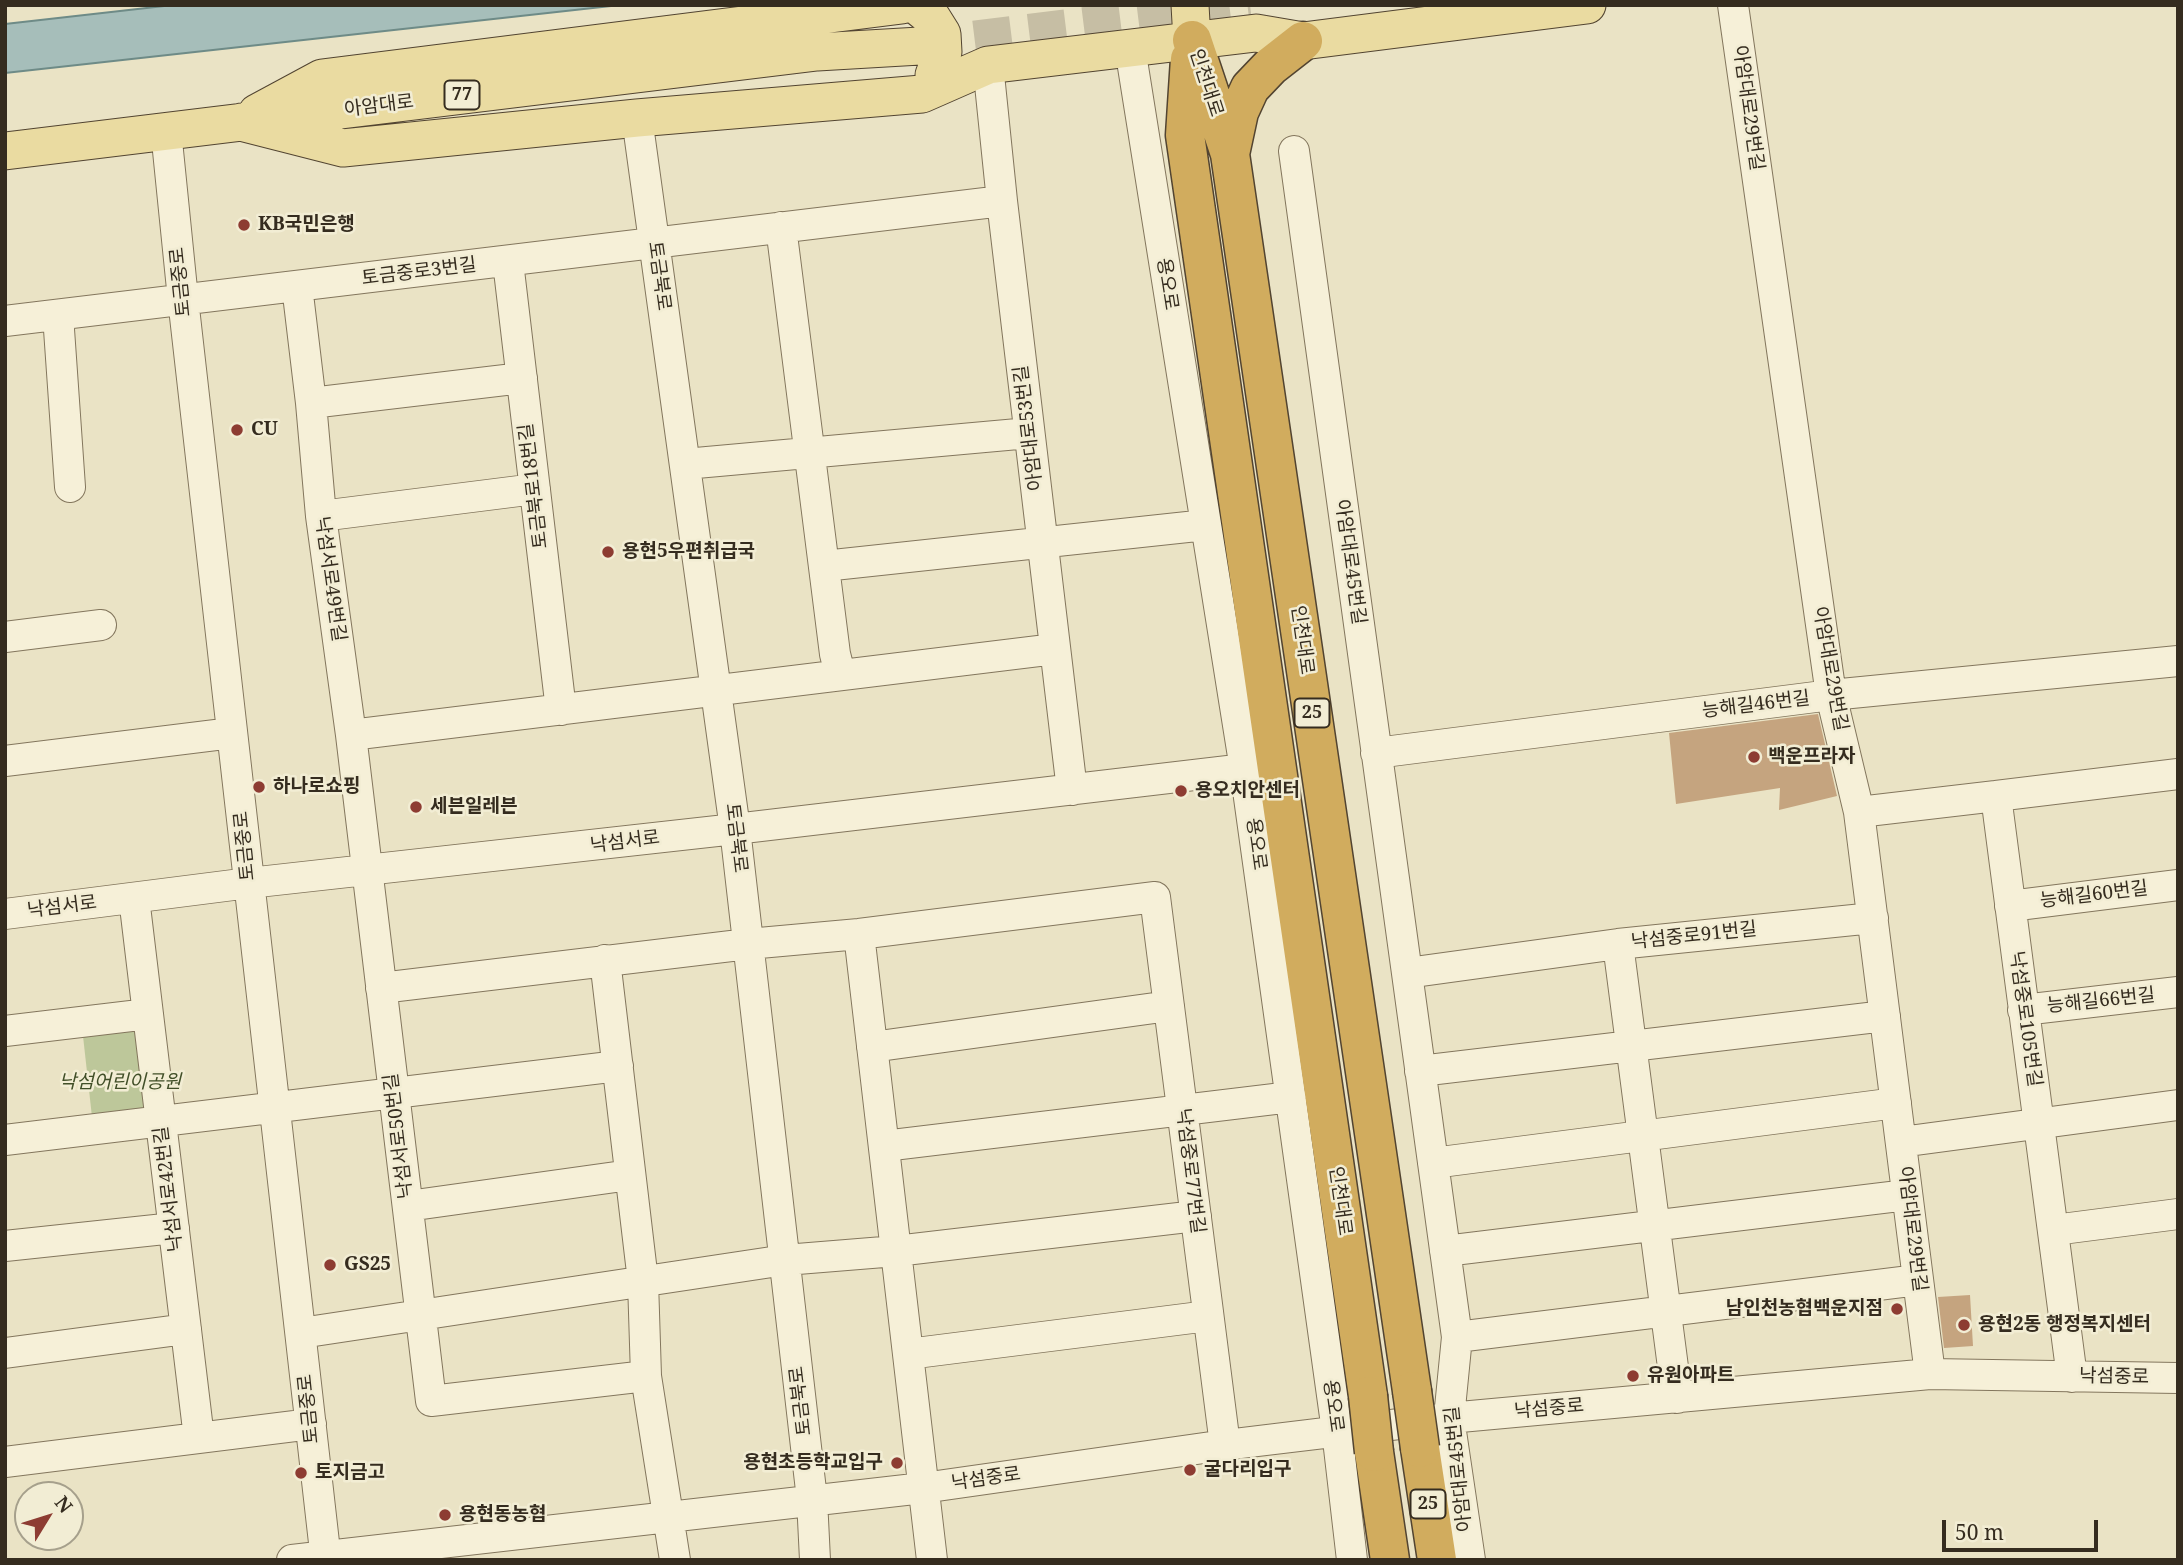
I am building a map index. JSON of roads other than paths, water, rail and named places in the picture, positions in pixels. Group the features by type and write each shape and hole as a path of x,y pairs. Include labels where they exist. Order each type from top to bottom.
{"highway":[{"name":"인천대로","path":"1191,22 1230,155 1437,1560"},
{"name":"인천대로","path":"1191,22 1185,135 1390,1560"},
{"path":"1230,155 1239,112 1250,88 1270,66 1303,41"}],"main road":[{"path":"241,122 322,78 902,5"},
{"path":"916,5 932,18 942,34 943,52 937,70 922,94"},
{"path":"241,122 343,148 637,118 922,94 988,65 1129,48 1191,22 1303,41 1495,10 1587,5"},
{"name":"아암대로","path":"5,151 817,52 920,46"}],"street":[{"name":"아암대로29번길","path":"1733,5 1831,695 1859,812 1930,1374"},
{"name":"용오로","path":"1129,48 1245,769 1337,1431 1352,1560"},
{"name":"아암대로53번길","path":"988,65 1072,790"},
{"name":"토금북로","path":"637,118 735,829 812,1499 815,1560"},
{"name":"토금중로","path":"166,131 326,1557"},
{"name":"아암대로45번길","path":"1294,151 1457,1337 1449,1418 1470,1560"},
{"name":"토금중로3번길","path":"5,321 1002,201"},
{"path":"781,227 835,654 840,674"},
{"name":"토금북로18번길","path":"508,262 561,710"},
{"name":"낙섬서로49번길","path":"297,286 321,516 367,871"},
{"path":"58,315 70,487"},
{"path":"311,402 522,378"},
{"path":"685,464 1029,433"},
{"path":"321,516 535,489"},
{"path":"824,566 1206,525"},
{"path":"5,637 101,625"},
{"path":"351,734 1055,649"},
{"name":"능해길46번길","path":"1376,753 1831,695 2178,661"},
{"path":"5,761 232,733"},
{"name":"낙섬서로","path":"5,914 249,883 1245,769"},
{"path":"1859,812 2178,774"},
{"name":"낙섬중로105번길","path":"1996,796 2072,1377"},
{"name":"낙섬서로50번길","path":"367,871 431,1401 646,1376"},
{"name":"능해길60번길","path":"2010,906 2178,884"},
{"name":"낙섬중로77번길","path":"859,934 1155,897 1224,1445"},
{"name":"낙섬서로42번길","path":"134,898 199,1438"},
{"name":"낙섬중로91번길","path":"1677,1398 1618,944 1873,918"},
{"path":"382,988 605,960 859,934 923,1488"},
{"path":"1406,973 1618,944"},
{"path":"605,960 643,1281 646,1376 675,1560"},
{"name":"능해길66번길","path":"2023,1010 2178,992"},
{"path":"872,1047 1169,1006"},
{"path":"5,1031 148,1014"},
{"path":"1420,1071 1885,1016"},
{"path":"5,1140 618,1066"},
{"path":"884,1146 1291,1097"},
{"path":"1433,1163 1896,1103"},
{"path":"1901,1142 2178,1105"},
{"path":"408,1206 630,1175"},
{"path":"1445,1251 1907,1195"},
{"path":"2054,1230 2178,1214"},
{"path":"301,1333 785,1260 896,1251 1196,1216"},
{"path":"5,1246 174,1228"},
{"path":"1457,1337 1918,1280"},
{"path":"908,1354 1208,1316"},
{"path":"5,1353 186,1329"},
{"name":"낙섬중로","path":"292,1560 923,1488 1224,1445 1449,1418 1930,1374 2178,1378"},
{"path":"5,1462 311,1424"},
{"name":"낙섬중로","path":"923,1488 932,1560"}],"water":[{"path":"173,5 620,5 5,73 5,24"}],"tunnel":[{"path":"920,46 1250,5"}],"place":[{"name":"KB국민은행","path":"244,225"},
{"name":"CU","path":"237,430"},
{"name":"용현5우편취급국","path":"608,552"},
{"name":"백운프라자","path":"1754,757"},
{"name":"하나로쇼핑","path":"259,787"},
{"name":"용오치안센터","path":"1181,791"},
{"name":"세븐일레븐","path":"416,807"},
{"name":"GS25","path":"330,1265"},
{"name":"남인천농협백운지점","path":"1897,1309"},
{"name":"용현2동 행정복지센터","path":"1964,1325"},
{"name":"유원아파트","path":"1633,1376"},
{"name":"용현초등학교입구","path":"897,1463"},
{"name":"굴다리입구","path":"1190,1470"},
{"name":"토지금고","path":"301,1473"},
{"name":"용현동농협","path":"445,1515"}],"park label":[{"name":"낙섬어린이공원","path":"120,1083"}]}
